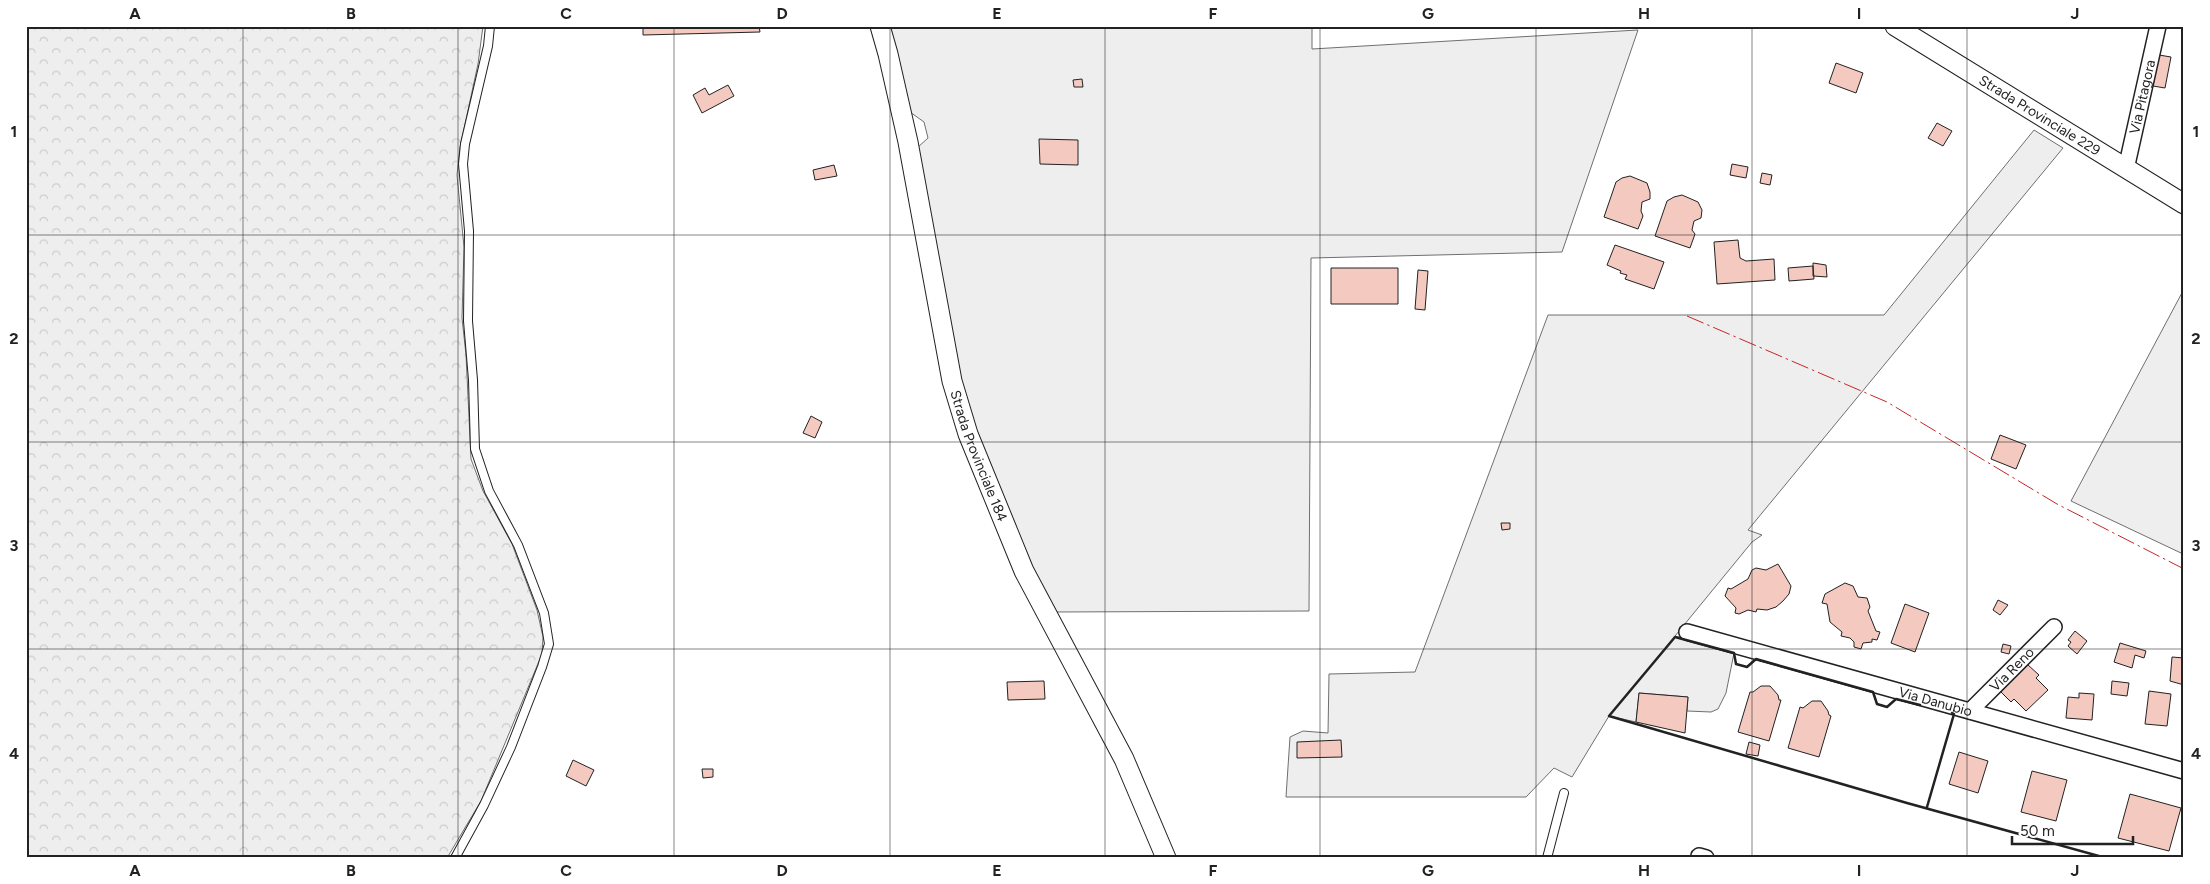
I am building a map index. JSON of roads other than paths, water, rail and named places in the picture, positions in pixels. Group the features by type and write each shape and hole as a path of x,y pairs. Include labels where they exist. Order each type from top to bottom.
{"street":[{"name":"Strada Provinciale 184","path":"880,26 908,142 958,404 1024,571 1124,759 1166,858"},
{"name":"Strada Provinciale 229","path":"1895,26 2184,204"},
{"name":"Via Pitagora","path":"2126,169 2158,26"},
{"name":"Via Reno","path":"1970,711 2054,627"},
{"name":"Via Danubio","path":"1687,632 2184,771"}],"lane":[{"path":"454,858 484,805 511,747 549,644 544,613 518,545 489,491 475,449 473,380 468,321 469,231 463,164 465,144 488,46 490,26"},
{"path":"1547,858 1564,793"}]}
